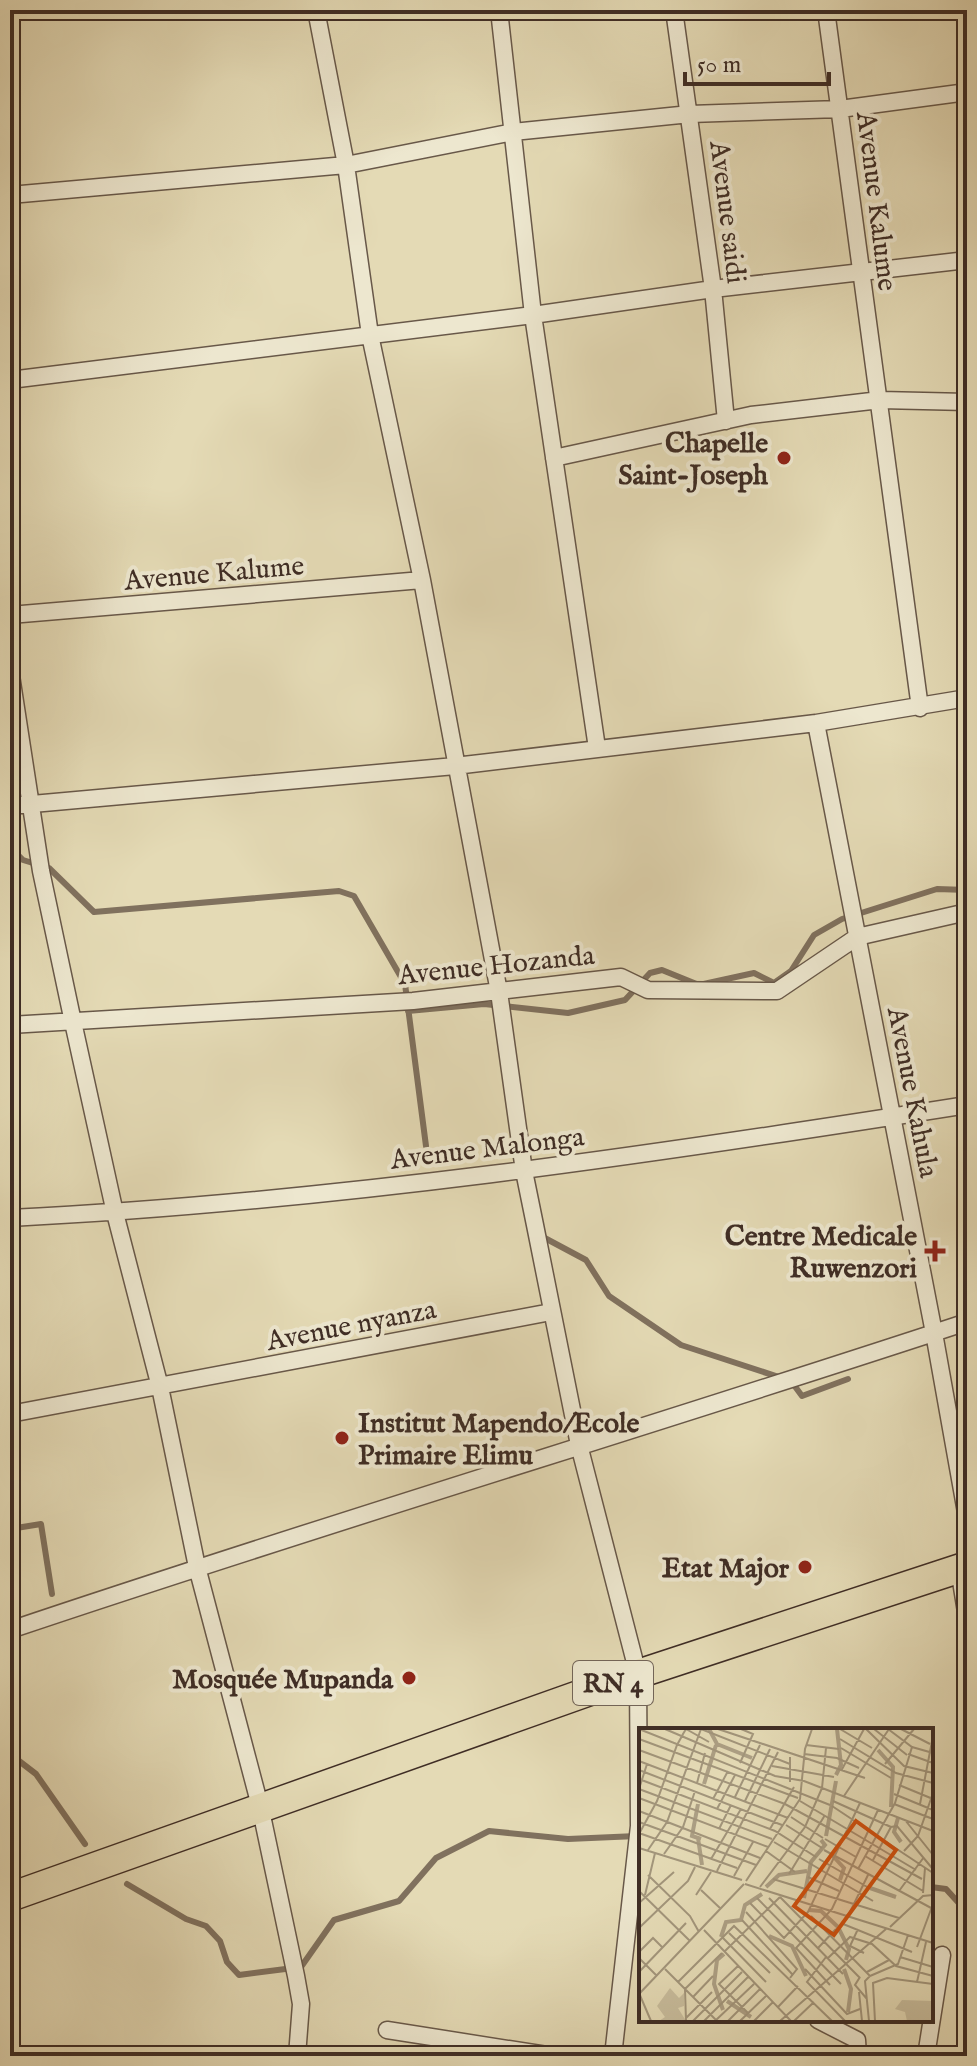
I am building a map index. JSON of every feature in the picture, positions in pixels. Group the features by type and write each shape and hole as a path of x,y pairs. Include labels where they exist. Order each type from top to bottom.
{"highway":[{"name":"RN 4","path":"10,1897 638,1674 963,1568"}],"street":[{"path":"316,10 346,165 370,335 422,580 500,1002 524,1171 551,1312 579,1445 638,1674 639,1826 635,1905 613,2056"},
{"path":"499,10 533,315 597,748"},
{"name":"Avenue saidi","path":"674,10 713,289 726,421"},
{"name":"Avenue Kalume","path":"826,10 920,708"},
{"path":"10,195 346,165 513,132 690,114 840,109 967,92"},
{"path":"10,380 533,315 713,289 967,260"},
{"path":"554,458 751,415 880,400 967,402"},
{"name":"Avenue Kalume","path":"10,615 422,580"},
{"path":"10,669 40,863 73,1022 115,1213 160,1387 197,1567 260,1806 294,1968 301,2004 297,2056"},
{"path":"10,806 455,766 816,723 967,698"},
{"name":"Avenue Kahula","path":"816,723 967,1518"},
{"name":"Avenue Hozanda","path":"10,1025 406,1001 500,1002 621,977 648,990 777,991 853,921 967,912"},
{"name":"Avenue Malonga","path":"10,1218 115,1213 524,1171 967,1105"},
{"name":"Avenue nyanza","path":"10,1414 551,1312"},
{"path":"10,1630 197,1567 791,1381 967,1322"},
{"path":"963,1568 967,1618"},
{"path":"933,2012 942,1955"},
{"path":"822,2022 857,2040 858,2056"},
{"path":"926,2056 931,2022"},
{"path":"387,2030 553,2056"}],"waterway":[{"path":"10,847 23,860 49,868 94,912 339,891 354,896 405,984 426,1146"},
{"path":"408,1011 484,1004 568,1013 625,1000 650,973 662,970 699,985 754,973 774,983 791,971 814,935 842,919 937,889 967,890"},
{"path":"541,1236 586,1260 609,1296 681,1345 791,1381 802,1396 848,1379"},
{"path":"10,1529 41,1524 52,1594"},
{"path":"10,1754 36,1774 85,1844"},
{"path":"127,1884 186,1919 206,1926 220,1941 227,1962 239,1975 301,1967 334,1920 399,1901 436,1858 489,1831 568,1839 637,1836"},
{"path":"933,1887 946,1889 967,1912"}],"place":[{"name":"Chapelle Saint-Joseph","path":"784,458"},
{"name":"Centre Medicale Ruwenzori","path":"935,1251"},
{"name":"Institut Mapendo/Ecole Primaire Elimu","path":"342,1438"},
{"name":"Etat Major","path":"805,1567"},
{"name":"Mosquée Mupanda","path":"409,1678"}]}
